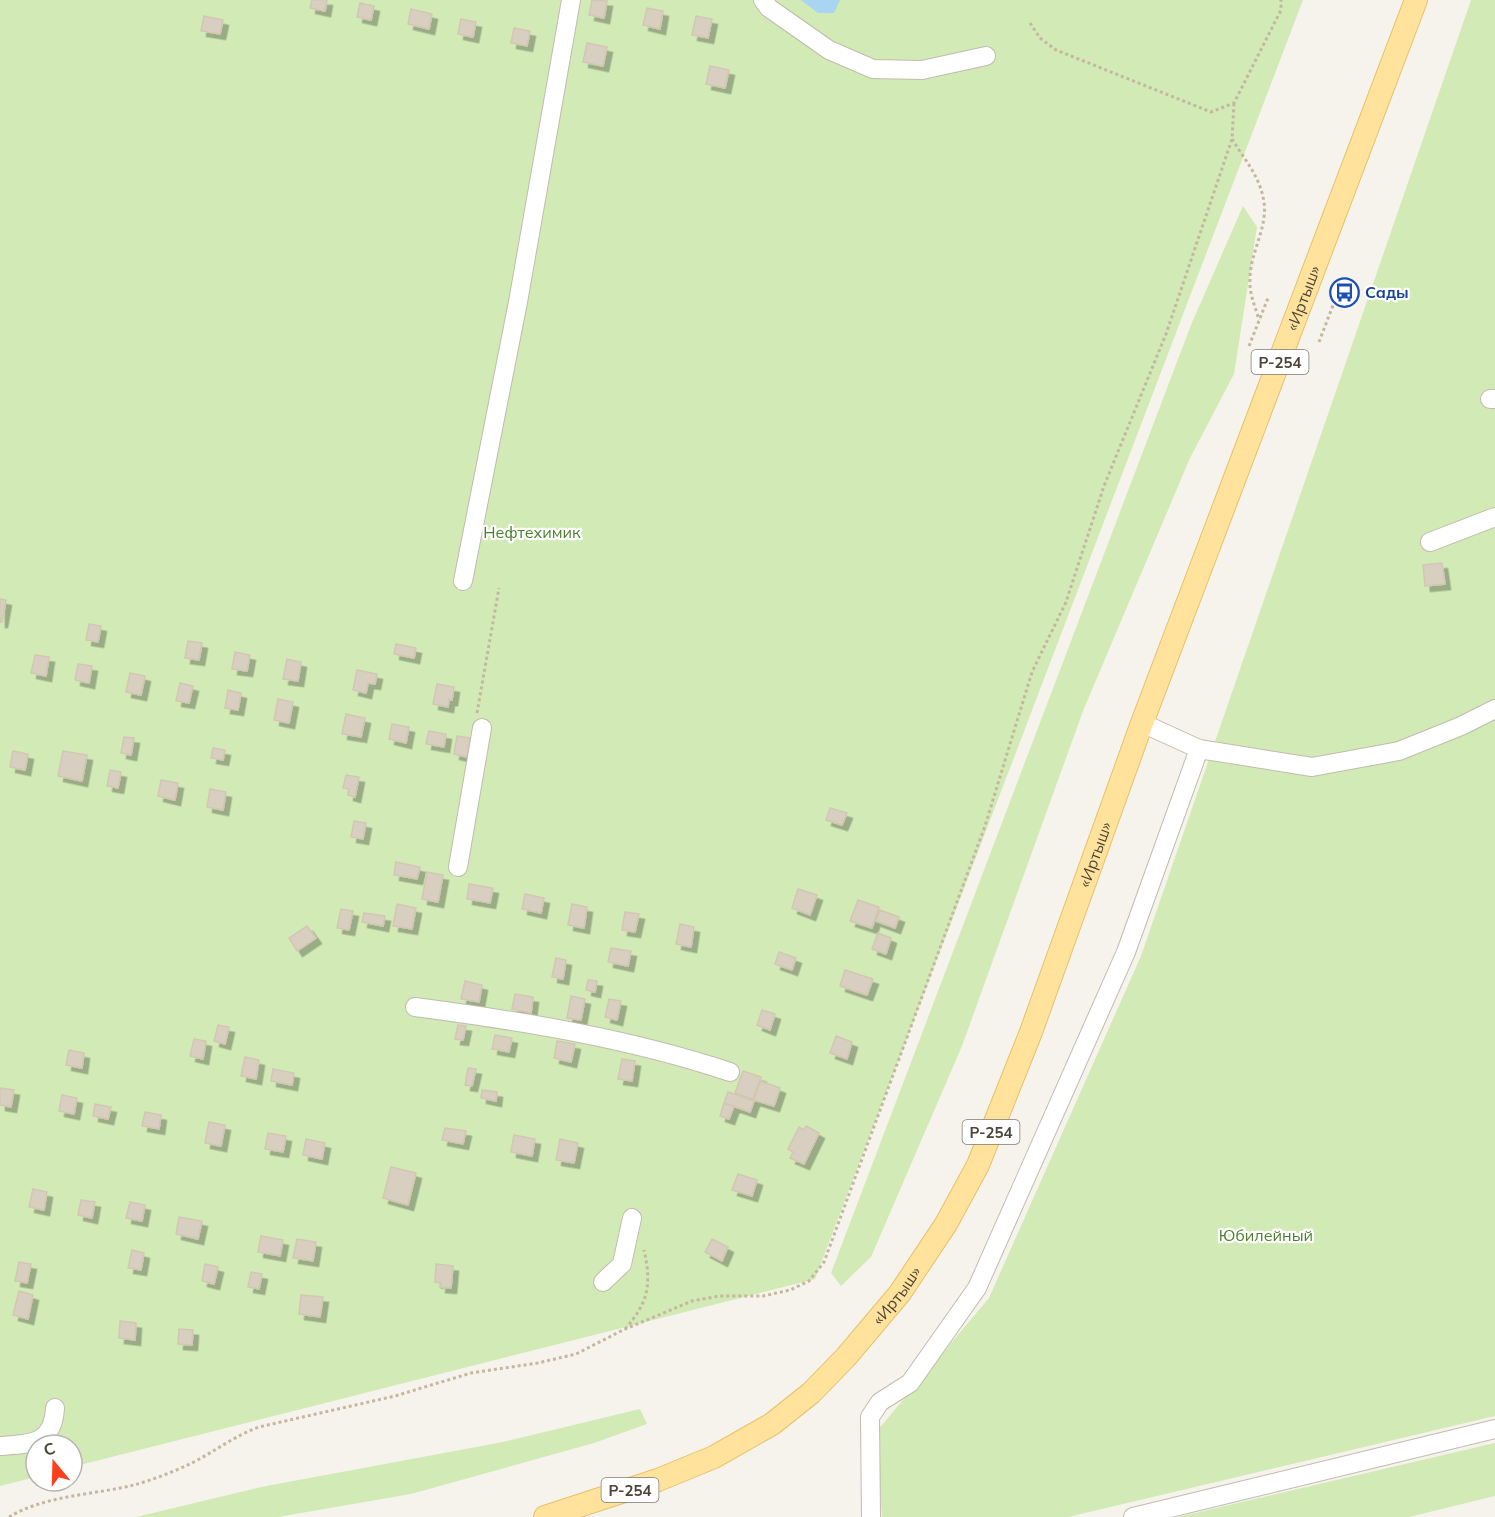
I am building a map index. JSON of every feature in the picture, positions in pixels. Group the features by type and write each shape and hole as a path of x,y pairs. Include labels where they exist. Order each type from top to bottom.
{"main road":[{"name":"«Иртыш»","path":"545,1517 658,1480 714,1457 772,1424 811,1393 846,1357 900,1293 946,1224 978,1165 1031,1032 1142,723 1416,0"}],"street":[{"path":"463,581 518,302 571,0"},
{"path":"763,0 769,8 829,50 873,69 922,70 986,56"},
{"path":"1431,542 1495,517"},
{"path":"1142,723 1199,749 1312,768 1399,751 1461,726 1495,709"},
{"path":"458,867 480,721"},
{"path":"871,1517 870,1416 880,1402 910,1383 977,1288 1126,952 1199,749"},
{"path":"415,1007 544,1026 688,1058 730,1072"},
{"path":"603,1282 622,1264 632,1218"},
{"path":"0,1446 27,1444 42,1440 50,1431 55,1408"},
{"path":"1133,1517 1495,1429"}],"path":[{"path":"9,1517 17,1512 49,1502 93,1491 134,1485 189,1464 240,1434 259,1427 395,1396 471,1373 538,1363 576,1354 623,1330 692,1301 719,1296 763,1296 790,1290 809,1281 824,1262 985,826 1032,672 1066,602 1104,486 1166,334 1232,139 1234,103 1281,10 1281,0"},
{"path":"1030,23 1040,38 1056,50 1211,112 1234,103"},
{"path":"1232,139 1256,178 1264,198 1265,217 1252,261 1250,279 1252,297 1259,320"},
{"path":"1319,342 1343,279"},
{"path":"1249,346 1268,298"},
{"path":"480,721 499,588"},
{"path":"623,1330 639,1313 648,1289 648,1269 642,1242"}],"green space":[{"name":"Нефтехимик","path":"0,0 1303,0 815,1279 84,1464 84,1433 24,1433 24,1480 0,1486"},
{"name":"Юбилейный","path":"1471,0 1495,0 1495,1416 1068,1517 882,1517 876,1432 989,1298 1141,956"},
{"path":"1243,206 1257,227 1234,374 1190,458 1083,711 962,1046 871,1257 841,1286 831,1273 1191,325"},
{"path":"640,1409 647,1424 594,1443 411,1494 278,1517 136,1517 261,1487 503,1442"},
{"path":"1495,1443 1495,1496 1409,1517 1178,1517"}],"water":[{"path":"801,0 840,0 834,13 818,13"}],"building":[{"path":"312,0 327,0 325,11 310,8"},
{"path":"592,0 607,1 604,18 589,15"},
{"path":"360,3 374,6 371,20 357,17"},
{"path":"647,8 663,11 660,29 643,25"},
{"path":"411,9 432,14 429,29 408,24"},
{"path":"204,16 223,20 220,34 201,31"},
{"path":"696,16 712,19 708,38 692,35"},
{"path":"461,19 476,22 473,37 458,34"},
{"path":"514,28 530,31 527,46 511,43"},
{"path":"587,43 607,47 603,66 583,62"},
{"path":"710,66 729,70 725,88 706,84"},
{"path":"1442,563 1445,584 1425,586 1423,565"},
{"path":"0,599 6,600 2,622 0,622"},
{"path":"89,624 101,626 98,642 86,640"},
{"path":"188,641 202,643 199,660 185,658"},
{"path":"396,644 416,648 414,658 394,654"},
{"path":"235,652 250,655 247,671 232,669"},
{"path":"35,655 49,657 46,676 31,673"},
{"path":"287,659 301,662 298,681 283,679"},
{"path":"78,664 92,666 89,683 75,680"},
{"path":"357,670 377,674 375,684 368,683 366,693 353,690"},
{"path":"130,673 145,676 141,695 126,692"},
{"path":"180,683 193,686 189,703 176,701"},
{"path":"437,684 454,687 452,700 449,699 448,707 433,704"},
{"path":"228,690 241,693 238,710 225,708"},
{"path":"278,699 293,702 289,723 274,720"},
{"path":"346,714 365,718 361,737 342,734"},
{"path":"392,724 409,727 406,743 389,739"},
{"path":"429,731 446,734 444,747 426,744"},
{"path":"457,736 470,738 467,757 454,754"},
{"path":"124,737 134,738 131,755 121,753"},
{"path":"213,748 225,750 223,760 211,758"},
{"path":"13,751 28,754 25,770 10,767"},
{"path":"63,751 87,755 82,781 58,776"},
{"path":"110,770 121,772 118,788 107,786"},
{"path":"346,775 359,777 355,797 348,795 349,789 343,788"},
{"path":"161,780 178,783 175,800 158,796"},
{"path":"210,789 226,792 223,810 207,807"},
{"path":"830,808 847,813 842,825 826,820"},
{"path":"354,821 366,823 363,839 351,837"},
{"path":"396,862 420,867 417,879 394,875"},
{"path":"427,872 443,875 438,902 422,899"},
{"path":"469,884 493,888 490,903 467,899"},
{"path":"798,889 817,895 810,915 792,908"},
{"path":"525,894 544,898 541,913 522,909"},
{"path":"858,900 879,907 872,928 850,921"},
{"path":"397,904 416,908 412,929 393,926"},
{"path":"572,904 587,907 584,928 568,925"},
{"path":"341,909 353,911 349,930 337,928"},
{"path":"880,910 899,917 895,928 876,921"},
{"path":"625,912 639,914 635,932 622,930"},
{"path":"364,913 385,916 383,926 362,922"},
{"path":"680,924 694,927 691,947 676,944"},
{"path":"307,926 316,938 297,951 289,938"},
{"path":"878,933 891,938 886,954 872,949"},
{"path":"611,948 631,951 628,966 608,962"},
{"path":"779,952 796,958 792,970 775,964"},
{"path":"556,958 566,960 563,979 552,977"},
{"path":"845,970 873,979 867,995 840,986"},
{"path":"588,980 597,981 595,992 586,990"},
{"path":"465,981 482,985 479,1002 461,999"},
{"path":"515,994 533,997 531,1013 512,1009"},
{"path":"571,996 585,999 581,1020 567,1018"},
{"path":"609,999 621,1001 617,1020 605,1017"},
{"path":"762,1010 775,1014 770,1030 757,1025"},
{"path":"218,1025 229,1027 225,1044 214,1041"},
{"path":"458,1025 466,1026 463,1040 455,1039"},
{"path":"495,1035 512,1038 509,1052 492,1049"},
{"path":"836,1036 852,1042 847,1059 830,1053"},
{"path":"194,1039 206,1041 203,1059 190,1056"},
{"path":"557,1041 575,1044 571,1062 554,1058"},
{"path":"69,1050 84,1053 82,1068 66,1065"},
{"path":"245,1057 259,1060 256,1079 241,1076"},
{"path":"622,1059 635,1061 632,1081 618,1079"},
{"path":"468,1068 476,1069 472,1086 465,1085"},
{"path":"273,1069 294,1073 292,1085 271,1081"},
{"path":"743,1071 761,1077 753,1099 735,1093"},
{"path":"760,1081 780,1088 774,1106 754,1100"},
{"path":"0,1088 14,1090 11,1107 0,1105"},
{"path":"482,1090 497,1092 496,1101 481,1098"},
{"path":"728,1092 754,1101 750,1112 724,1103"},
{"path":"62,1095 77,1098 74,1114 59,1111"},
{"path":"724,1103 734,1106 729,1119 720,1116"},
{"path":"95,1104 111,1107 108,1119 93,1116"},
{"path":"145,1112 161,1115 159,1129 142,1126"},
{"path":"209,1122 225,1125 221,1146 205,1143"},
{"path":"806,1126 819,1133 804,1164 790,1158 793,1152 788,1149 799,1127 804,1130"},
{"path":"445,1128 466,1131 463,1144 442,1140"},
{"path":"268,1133 286,1136 283,1152 265,1149"},
{"path":"514,1135 535,1139 532,1156 511,1152"},
{"path":"306,1139 325,1143 322,1159 303,1155"},
{"path":"560,1139 578,1143 574,1163 556,1160"},
{"path":"391,1167 416,1173 408,1205 383,1198"},
{"path":"738,1174 757,1180 752,1196 732,1190"},
{"path":"33,1189 47,1192 44,1210 29,1207"},
{"path":"81,1200 95,1202 92,1218 78,1215"},
{"path":"130,1202 145,1205 142,1221 126,1218"},
{"path":"179,1217 202,1221 198,1239 176,1234"},
{"path":"261,1236 283,1240 280,1256 258,1252"},
{"path":"297,1239 316,1242 313,1261 293,1258"},
{"path":"712,1239 728,1247 722,1261 705,1252"},
{"path":"132,1250 144,1253 141,1270 128,1268"},
{"path":"19,1262 31,1264 27,1283 15,1281"},
{"path":"205,1264 218,1267 214,1284 202,1281"},
{"path":"436,1264 453,1266 451,1288 440,1287 441,1283 435,1282"},
{"path":"251,1272 262,1274 259,1289 248,1287"},
{"path":"19,1291 33,1295 28,1319 13,1315"},
{"path":"301,1295 323,1297 320,1317 299,1314"},
{"path":"120,1321 136,1323 135,1340 119,1338"},
{"path":"179,1329 193,1330 192,1345 178,1344"}],"place":[{"name":"Сады","path":"1344,292"}]}
